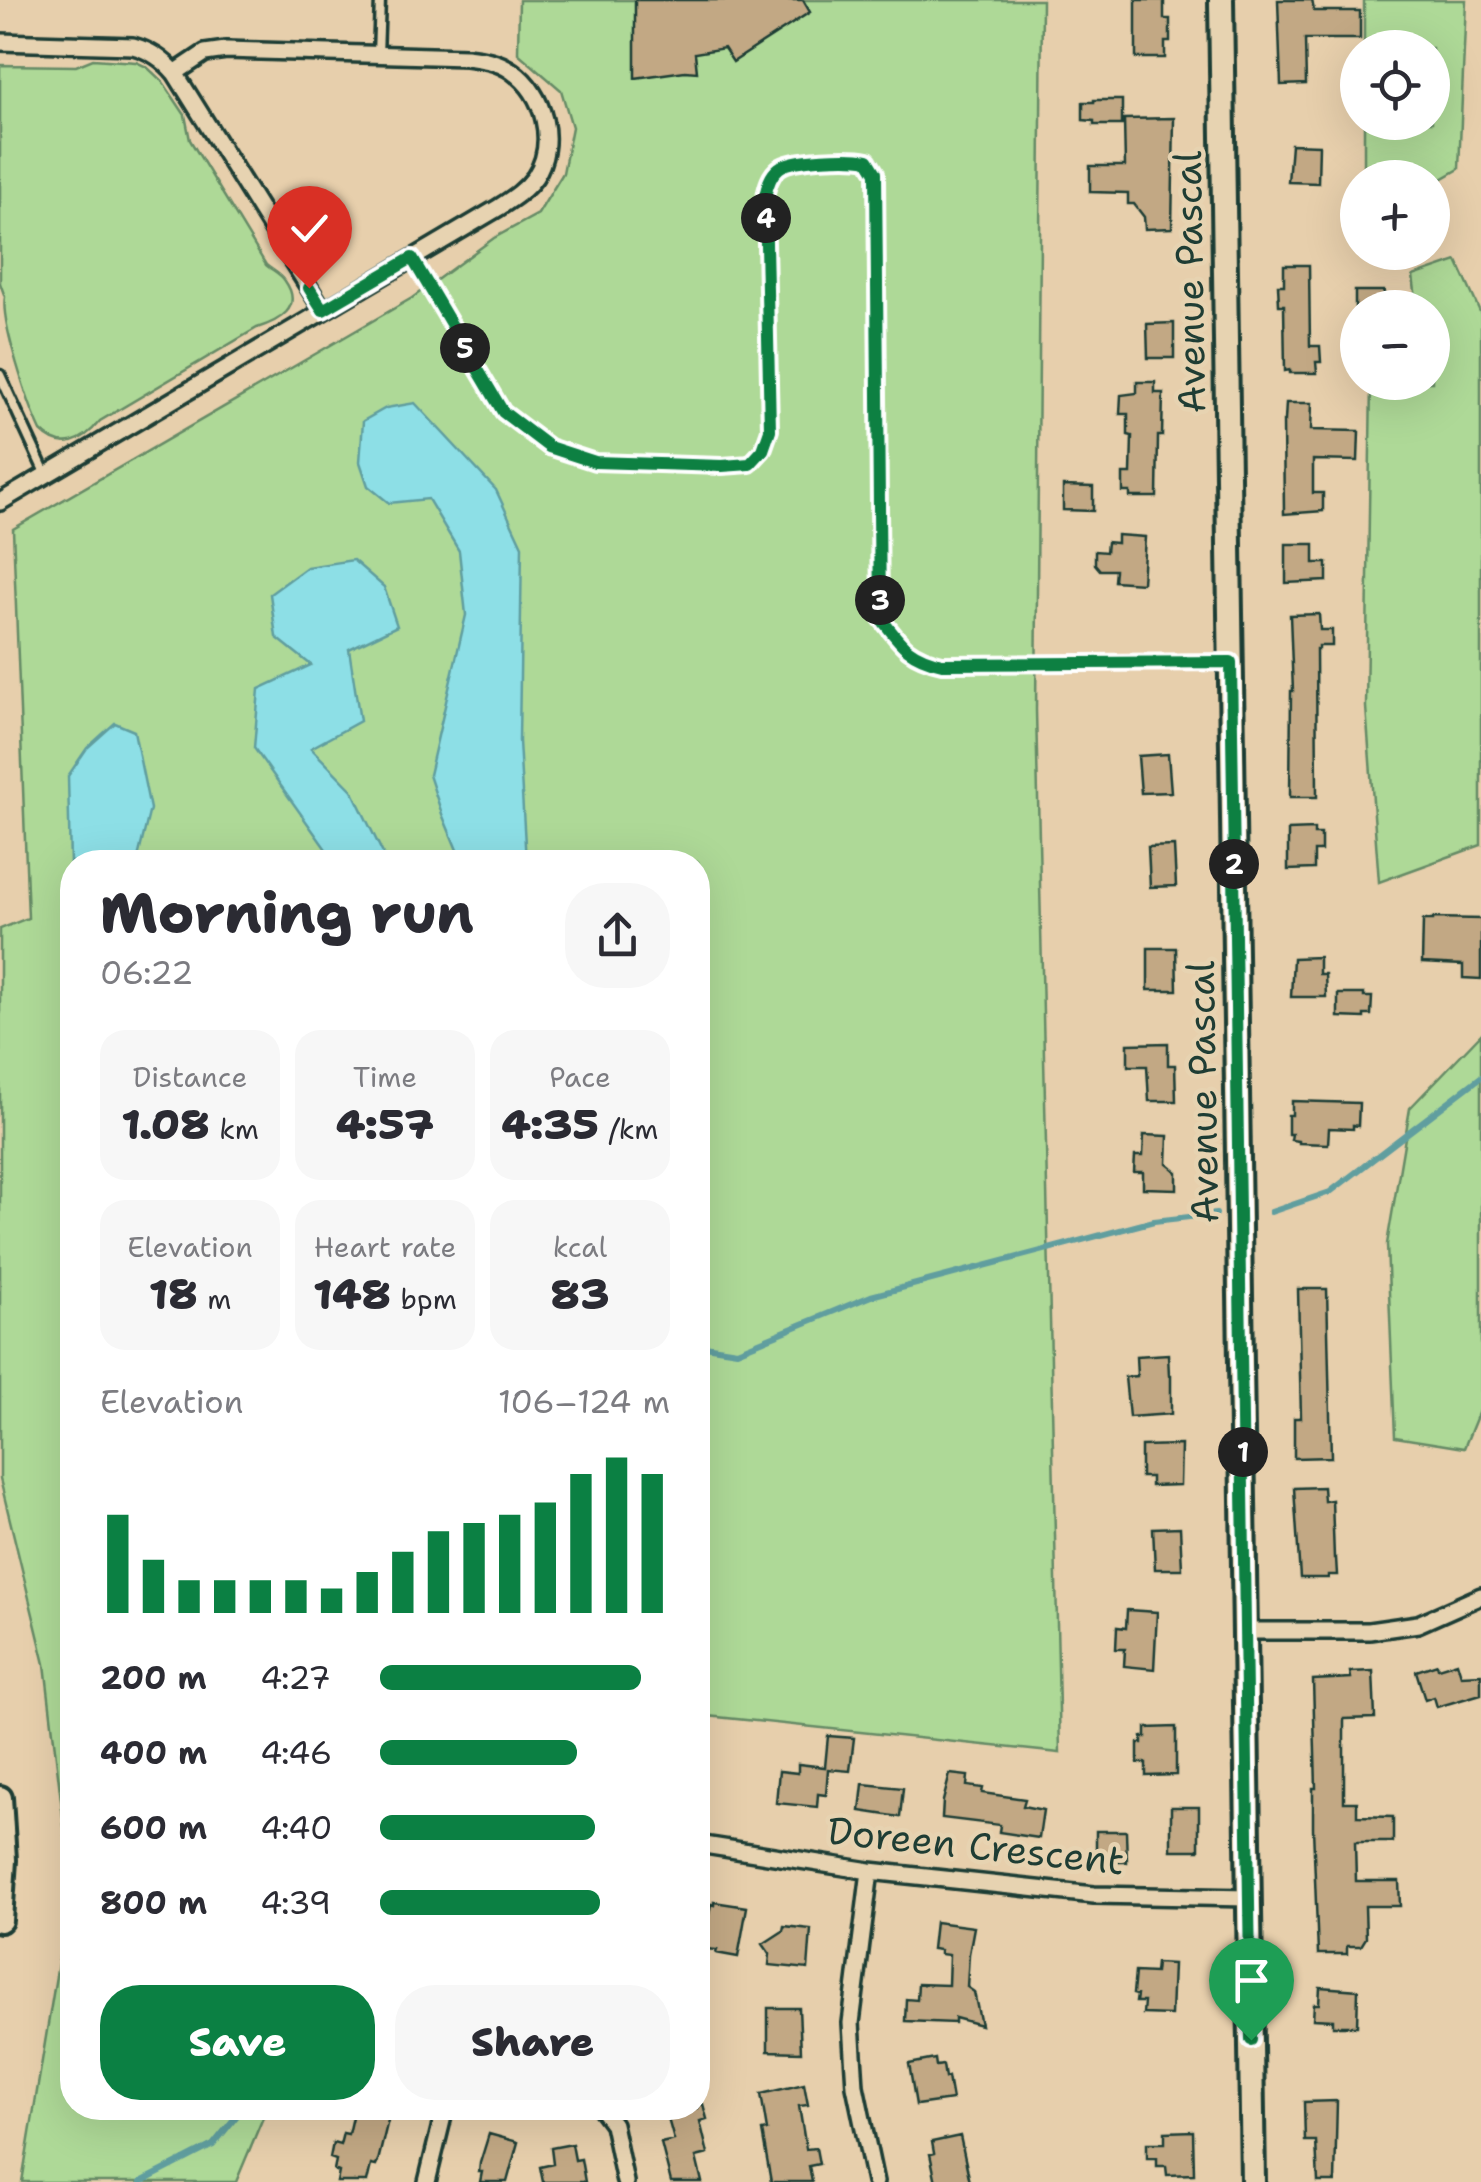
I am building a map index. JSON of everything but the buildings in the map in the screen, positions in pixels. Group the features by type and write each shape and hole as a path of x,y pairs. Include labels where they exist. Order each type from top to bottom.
{"street":[{"name":"Avenue Pascal","path":"1220,0 1253,2182"},
{"path":"0,42 133,46 155,54 175,73 323,310"},
{"path":"0,502 498,208 526,188 542,166 546,150 544,121 533,93 513,72 487,60 216,50 175,73"},
{"path":"1246,1631 1369,1631 1418,1624 1481,1596"},
{"path":"0,1798 4,1860 0,1920"},
{"name":"Doreen Crescent","path":"710,1846 870,1871 1094,1895 1249,1898"},
{"path":"870,1871 851,2023 855,2086 875,2182"},
{"path":"428,2182 442,2120"},
{"path":"610,2120 625,2182"}],"lane":[{"path":"378,54 380,0"},
{"path":"412,258 503,412 549,447 595,462 750,464 763,450 770,430 765,197 768,183 778,169 792,162 868,160 876,173 880,617 900,644 919,658 942,664 1231,662"},
{"path":"0,375 46,475"}],"green space":[{"path":"519,0 1042,0 1036,710 1060,1753 710,1716 710,850 60,850 60,1792 45,1664 0,1479 0,929 28,918 13,529 412,298 494,238 538,214 563,173 572,127 561,90 518,53"},
{"path":"1364,0 1466,0 1459,169 1450,174 1450,160 1364,160 1364,140 1450,140 1450,30 1364,30"},
{"path":"93,59 136,62 163,82 185,115 190,140 266,265 285,281 292,299 281,317 100,421 79,439 64,443 41,431 11,343 0,283 0,65 76,66"},
{"path":"1457,261 1481,314 1481,845 1379,882 1366,707 1371,400 1450,400 1450,290 1415,290 1413,276 1431,270 1450,270 1450,263"},
{"path":"1481,1034 1481,1406 1464,1448 1395,1437 1387,1244 1410,1108"},
{"path":"60,1952 60,2120 262,2120 236,2182 22,2182"}],"water":[{"path":"415,403 496,490 522,546 519,741 525,850 457,850 429,775 466,615 459,551 428,499 389,503 368,486 360,462 363,421 386,408"},
{"path":"353,560 384,587 397,626 349,649 360,721 311,748 352,790 381,850 326,850 254,748 259,689 311,665 276,637 270,594 307,567"},
{"path":"115,723 134,731 150,809 140,850 70,850 68,776 87,748"}],"waterway":[{"path":"1271,1212 1330,1192 1481,1077"},
{"path":"710,1347 737,1351 871,1296 1154,1221 1216,1214"},
{"path":"141,2182 213,2145 233,2120"}],"route":[{"path":"309,288 323,310 412,258 503,412 549,447 595,462 750,464 763,450 770,430 765,197 768,183 778,169 792,162 868,160 876,173 880,617 900,644 919,658 942,664 1231,662 1251,2040"}]}
